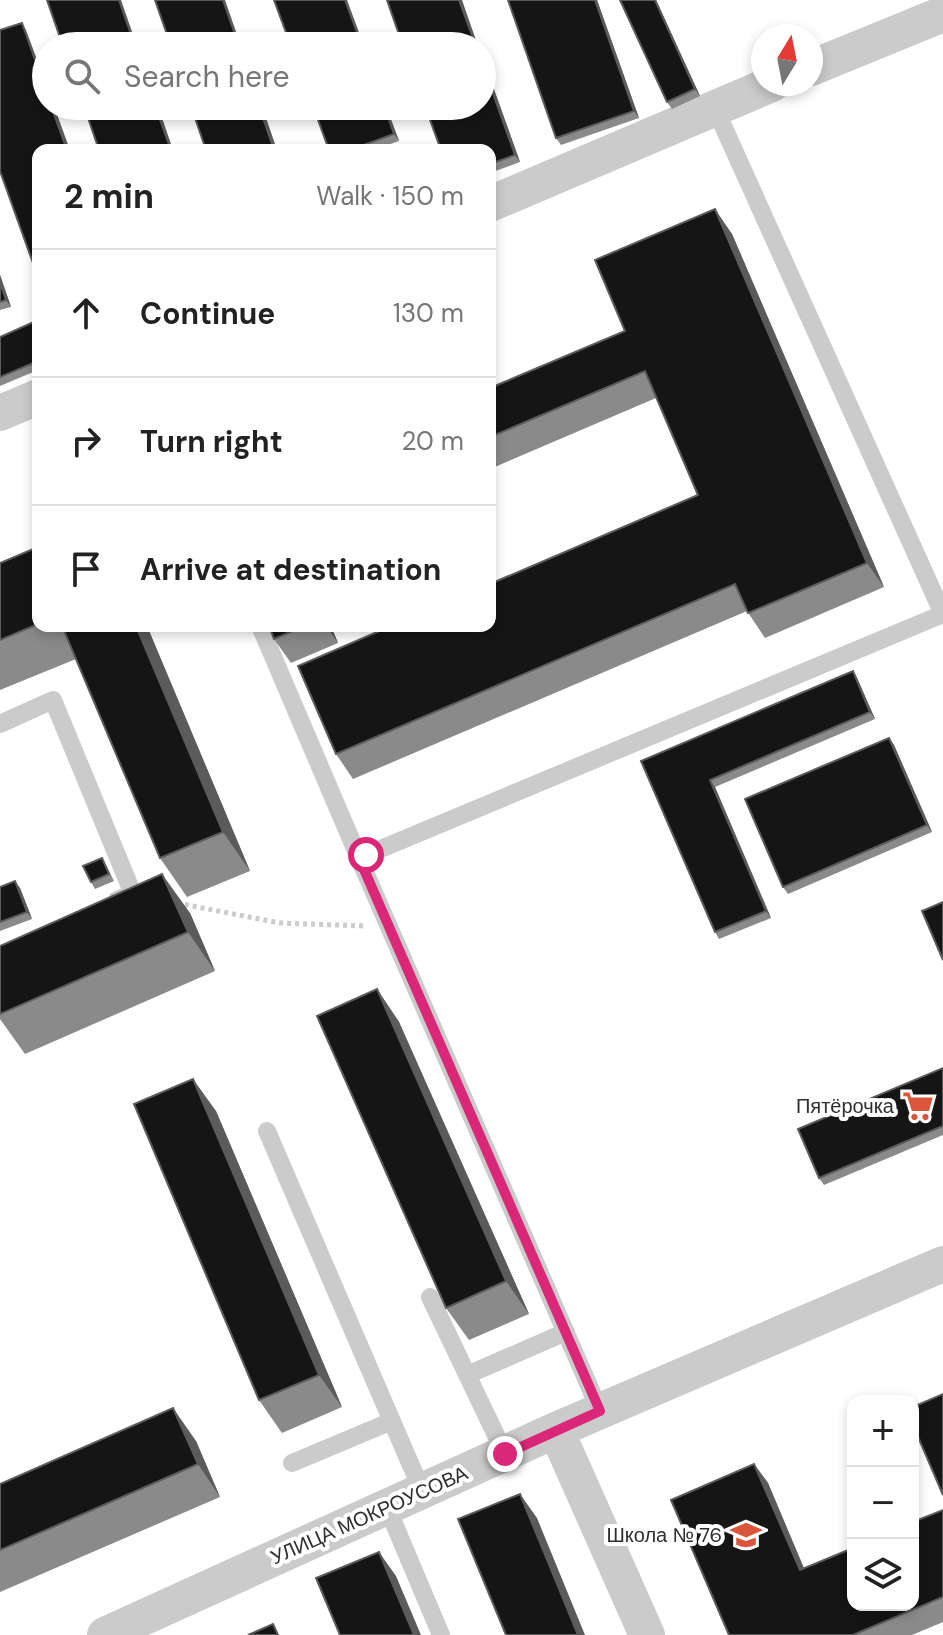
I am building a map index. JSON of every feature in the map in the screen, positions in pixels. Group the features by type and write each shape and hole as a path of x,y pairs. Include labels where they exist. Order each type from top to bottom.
{"street":[{"path":"823,63 943,14"},
{"path":"496,201 751,93"},
{"path":"0,413 32,400"},
{"name":"УЛИЦА МОКРОУСОВА","path":"105,1635 556,1430 943,1264"},
{"path":"556,1430 647,1635"}],"lane":[{"path":"359,858 943,614 715,108"},
{"path":"263,632 600,1411"},
{"path":"0,724 53,700 133,894 106,905"},
{"path":"267,1131 422,1491"},
{"path":"430,1297 505,1454"},
{"path":"467,1375 566,1332"},
{"path":"292,1463 392,1421"},
{"path":"387,1507 441,1635"}],"path":[{"path":"133,894 280,923 389,927"}],"building":[{"path":"47,0 119,0 130,32 58,32"},
{"path":"155,0 223,0 234,32 166,32"},
{"path":"274,0 345,0 357,32 286,32"},
{"path":"387,0 459,0 471,32 398,32"},
{"path":"508,0 595,0 634,111 556,138"},
{"path":"620,0 655,0 695,89 667,102"},
{"path":"22,23 32,51 32,120 56,120 65,144 32,144 32,260 0,171 0,30"},
{"path":"496,102 515,155 496,162 496,144 439,144 430,120 496,120"},
{"path":"89,120 160,120 169,144 97,144"},
{"path":"196,120 264,120 272,144 204,144"},
{"path":"318,120 389,120 394,134 366,144 327,144"},
{"path":"715,209 867,563 748,613 735,584 336,754 298,666 377,632 496,632 496,581 698,495 645,371 496,434 496,385 625,331 595,260"},
{"path":"0,282 6,300 0,302"},
{"path":"32,323 32,364 0,377 0,337"},
{"path":"32,550 32,627 0,640 0,563"},
{"path":"65,632 139,632 223,832 160,858"},
{"path":"271,632 290,632 274,639"},
{"path":"853,671 870,712 710,780 766,911 715,932 641,761"},
{"path":"889,738 927,825 783,887 745,799"},
{"path":"102,858 109,874 91,882 83,866"},
{"path":"162,874 188,932 0,1014 0,946"},
{"path":"15,881 27,912 0,922 0,887"},
{"path":"943,902 943,960 922,911"},
{"path":"377,989 506,1281 446,1308 317,1016"},
{"path":"943,1068 943,1126 819,1178 798,1129"},
{"path":"193,1079 319,1375 259,1400 134,1104"},
{"path":"943,1394 943,1495 919,1439 919,1404"},
{"path":"173,1408 198,1464 0,1550 0,1484"},
{"path":"754,1464 800,1570 847,1550 847,1611 910,1611 853,1635 729,1635 671,1500"},
{"path":"520,1494 578,1635 506,1635 458,1519"},
{"path":"943,1510 943,1597 919,1607 919,1520"},
{"path":"379,1552 414,1635 340,1635 316,1578"},
{"path":"273,1624 278,1635 248,1635"}],"place":[{"name":"Пятёрочка","path":"918,1106"},
{"name":"Школа № 76","path":"746,1535"}],"route":[{"path":"366,855 359,858 600,1411 505,1454"}]}
